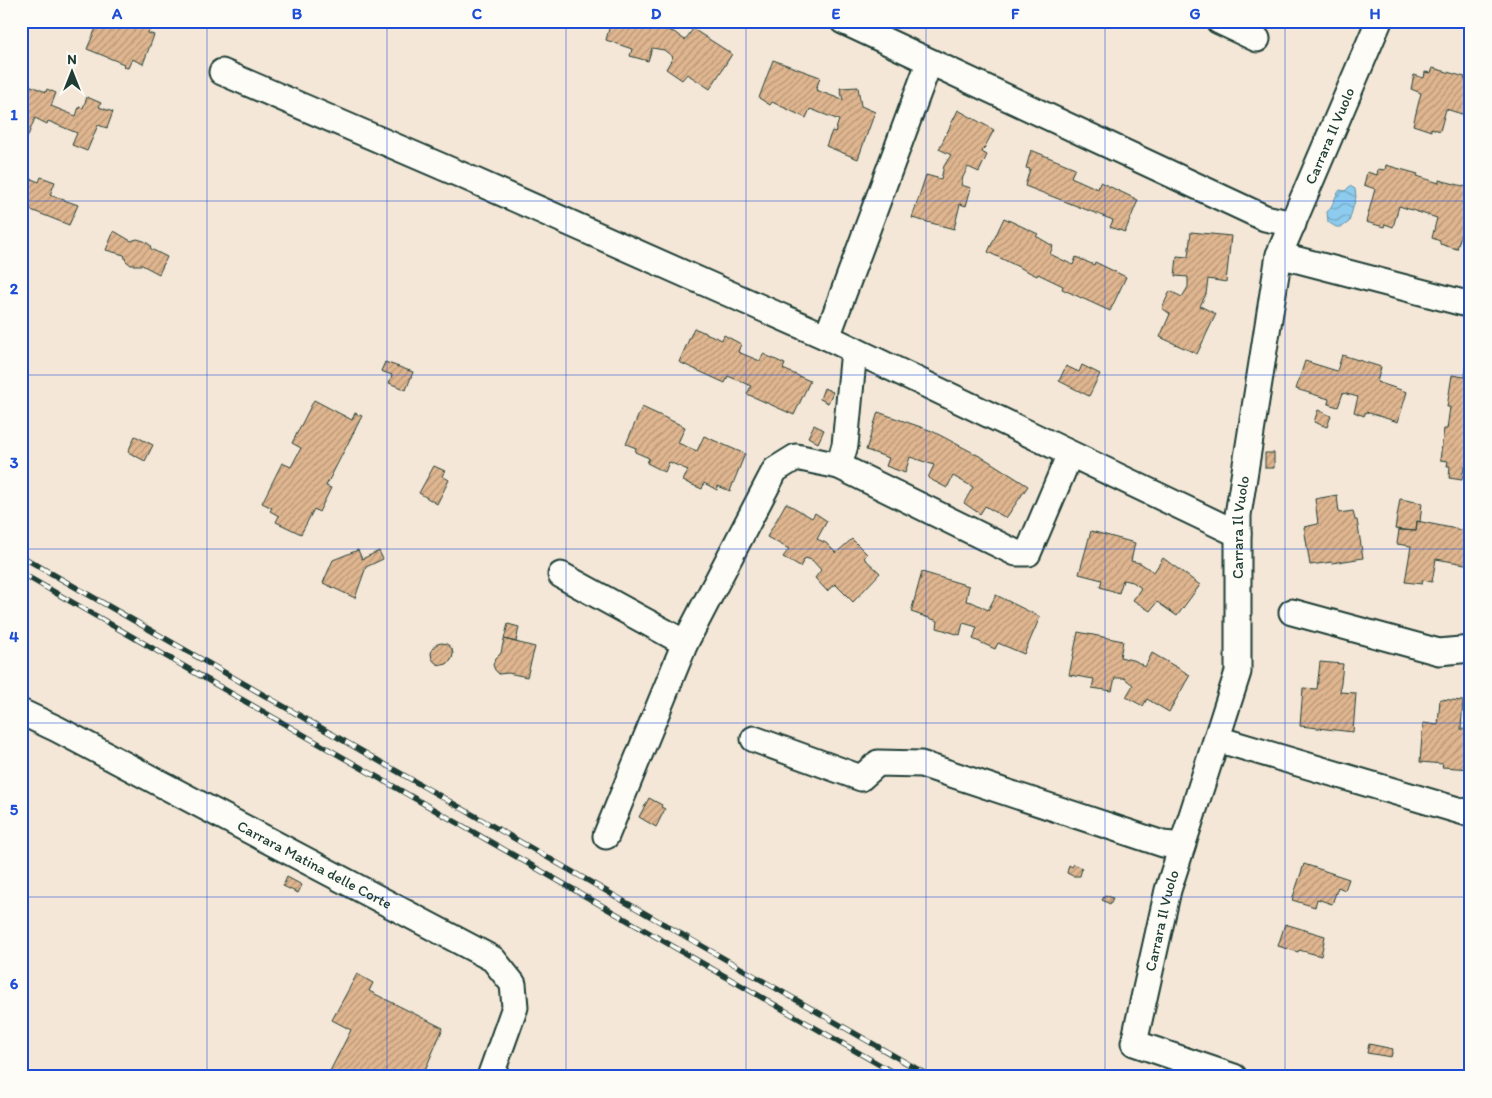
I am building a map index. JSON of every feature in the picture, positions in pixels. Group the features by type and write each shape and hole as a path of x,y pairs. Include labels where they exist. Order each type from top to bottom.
{"street":[{"path":"843,21 929,63 1265,218 1293,224"},
{"path":"1219,21 1256,39"},
{"name":"Carrara Il Vuolo","path":"1234,1077 1134,1043 1168,890 1238,672 1238,515 1280,254 1379,21"},
{"path":"827,337 929,63"},
{"path":"222,72 466,177 827,337 1238,534"},
{"path":"1280,254 1471,305"},
{"path":"838,466 845,445 854,350"},
{"path":"606,836 685,643 775,470 796,457 838,466 1016,553 1028,553 1070,454"},
{"path":"561,575 685,643"},
{"path":"1292,612 1440,652 1471,649"},
{"name":"Carrara Matina delle Corte","path":"21,712 57,729 493,960 513,984 515,1007 490,1077"},
{"path":"754,739 861,778 878,763 921,764 1163,844 1182,846"},
{"path":"1216,739 1471,814"}],"water":[{"path":"1350,186 1355,189 1356,197 1349,222 1342,227 1336,227 1328,222 1327,212 1340,190 1345,191"}],"building":[{"path":"99,21 153,22 148,33 154,35 143,64 132,59 128,68 123,67 124,64 87,49"},
{"path":"611,21 662,21 660,28 674,32 685,40 693,29 732,54 710,89 687,74 682,80 666,69 673,57 664,50 652,48 648,61 630,56 632,49 606,40"},
{"path":"773,60 820,77 816,90 843,100 840,88 858,87 861,106 875,112 858,159 826,146 832,131 835,132 839,120 810,109 806,118 772,102 770,105 759,98"},
{"path":"1433,68 1465,77 1464,79 1471,82 1471,117 1446,109 1440,131 1431,128 1431,131 1413,125 1421,93 1411,89 1414,75 1424,78 1425,72 1431,73"},
{"path":"24,83 46,92 47,89 56,93 51,106 76,116 79,107 83,108 87,97 101,103 99,107 113,112 107,128 98,125 87,151 72,145 77,133 48,121 47,124 35,118 21,148 21,89"},
{"path":"958,110 994,130 982,152 987,155 979,172 968,167 963,177 961,185 971,188 966,206 960,204 954,229 912,218 926,175 941,179 944,166 951,155 939,149"},
{"path":"1031,150 1075,168 1071,177 1098,189 1100,182 1138,200 1125,232 1110,227 1113,220 1025,186 1030,169 1026,168"},
{"path":"1386,165 1418,174 1417,176 1439,183 1439,180 1471,188 1468,199 1471,200 1471,218 1466,217 1457,249 1440,244 1440,241 1432,238 1437,218 1399,206 1393,227 1385,224 1384,227 1366,222 1375,189 1364,185 1367,172 1377,175 1378,169 1385,170"},
{"path":"21,175 39,182 41,177 55,182 50,195 78,205 69,225 21,206 26,195 21,192"},
{"path":"1004,218 1038,234 1036,236 1053,246 1050,254 1073,265 1076,257 1094,265 1095,262 1126,277 1110,311 1062,289 1063,286 1038,274 1037,276 988,252"},
{"path":"114,231 131,241 137,239 144,241 150,245 151,249 167,257 159,274 142,265 131,265 126,261 124,255 106,250"},
{"path":"1191,232 1231,236 1226,282 1208,279 1206,294 1200,306 1216,314 1197,354 1160,337 1170,314 1162,308 1170,291 1182,297 1188,287 1188,277 1175,276 1177,256 1188,257"},
{"path":"694,328 722,340 724,335 741,344 738,352 760,361 763,354 785,364 783,369 810,381 794,415 747,394 751,386 728,376 725,383 679,362"},
{"path":"1342,355 1381,367 1377,382 1407,392 1398,422 1366,412 1364,416 1354,412 1358,397 1343,393 1338,407 1328,404 1329,399 1296,389 1305,361 1337,371"},
{"path":"1467,361 1471,361 1471,468 1464,467 1462,480 1449,478 1450,466 1447,466 1448,461 1440,460 1444,429 1447,429 1450,407 1447,407 1452,375 1465,377"},
{"path":"385,362 413,372 406,390 389,383 392,375 381,371"},
{"path":"1082,365 1100,374 1089,396 1059,381 1066,366 1079,372"},
{"path":"824,388 833,392 828,403 820,399"},
{"path":"314,400 352,420 355,413 362,416 326,486 331,488 319,512 314,509 301,534 276,522 279,516 270,511 272,508 262,503 282,463 291,467 301,448 292,443"},
{"path":"642,407 685,427 678,443 697,451 704,436 745,454 730,491 718,486 717,490 704,483 702,489 683,481 688,470 669,462 665,472 647,463 649,458 635,452 636,448 626,444"},
{"path":"1318,410 1331,416 1327,427 1314,422"},
{"path":"878,412 932,431 987,460 1028,486 1006,518 985,506 980,514 964,503 973,487 953,476 947,488 928,478 934,465 910,457 905,473 886,466 889,458 866,450"},
{"path":"814,425 824,430 818,443 808,437"},
{"path":"135,436 153,445 145,461 128,452"},
{"path":"1265,453 1274,453 1274,468 1265,468"},
{"path":"434,466 445,471 442,476 449,480 437,504 419,493"},
{"path":"1337,495 1339,513 1353,511 1355,520 1357,520 1363,558 1310,565 1304,527 1318,524 1315,499"},
{"path":"1400,499 1422,503 1420,522 1417,521 1416,531 1395,529"},
{"path":"786,503 812,518 815,513 827,521 817,539 826,543 836,553 852,539 867,554 864,558 880,573 853,602 835,584 827,591 815,578 821,570 812,560 805,558 800,567 783,557 789,549 767,537"},
{"path":"1417,521 1471,532 1471,565 1436,559 1432,582 1423,580 1422,584 1405,582 1411,546 1397,544 1399,530 1416,531"},
{"path":"1091,531 1135,543 1131,561 1140,563 1154,572 1163,558 1200,585 1177,616 1157,602 1150,611 1133,600 1141,588 1133,582 1123,580 1119,593 1100,587 1102,580 1079,574"},
{"path":"358,550 362,559 379,551 383,559 366,567 355,598 323,583 333,560"},
{"path":"922,572 969,586 966,601 988,610 996,595 1040,617 1024,654 998,643 995,649 973,639 977,627 963,623 960,635 937,628 938,621 911,612"},
{"path":"508,624 519,627 516,642 504,639"},
{"path":"1078,632 1123,641 1120,657 1136,661 1145,667 1152,653 1190,675 1169,712 1147,699 1143,706 1126,697 1133,685 1124,678 1115,678 1112,691 1092,688 1094,679 1069,675"},
{"path":"504,639 535,647 527,677 508,673 499,674 495,670 493,665 495,659 501,653"},
{"path":"442,643 450,646 453,654 450,662 442,665 434,662 431,654 434,646"},
{"path":"1320,662 1343,664 1340,692 1356,693 1353,732 1300,726 1303,688 1317,689"},
{"path":"1440,699 1463,701 1461,729 1471,730 1471,769 1442,767 1443,764 1420,762 1423,723 1438,725"},
{"path":"649,798 662,805 661,807 665,809 656,827 639,817"},
{"path":"1074,864 1082,868 1080,876 1073,876 1067,873 1069,865 1072,867"},
{"path":"1304,864 1349,879 1345,890 1338,887 1332,904 1317,899 1315,907 1292,900"},
{"path":"287,877 302,885 298,893 283,886"},
{"path":"1105,895 1113,898 1110,904 1102,900"},
{"path":"1285,924 1325,936 1321,956 1278,946"},
{"path":"357,974 373,983 369,991 443,1028 422,1077 327,1077 351,1030 332,1020"},
{"path":"1369,1044 1393,1049 1391,1057 1367,1053"}],"railway":[{"path":"21,556 931,1077"},
{"path":"21,573 901,1077"}]}
